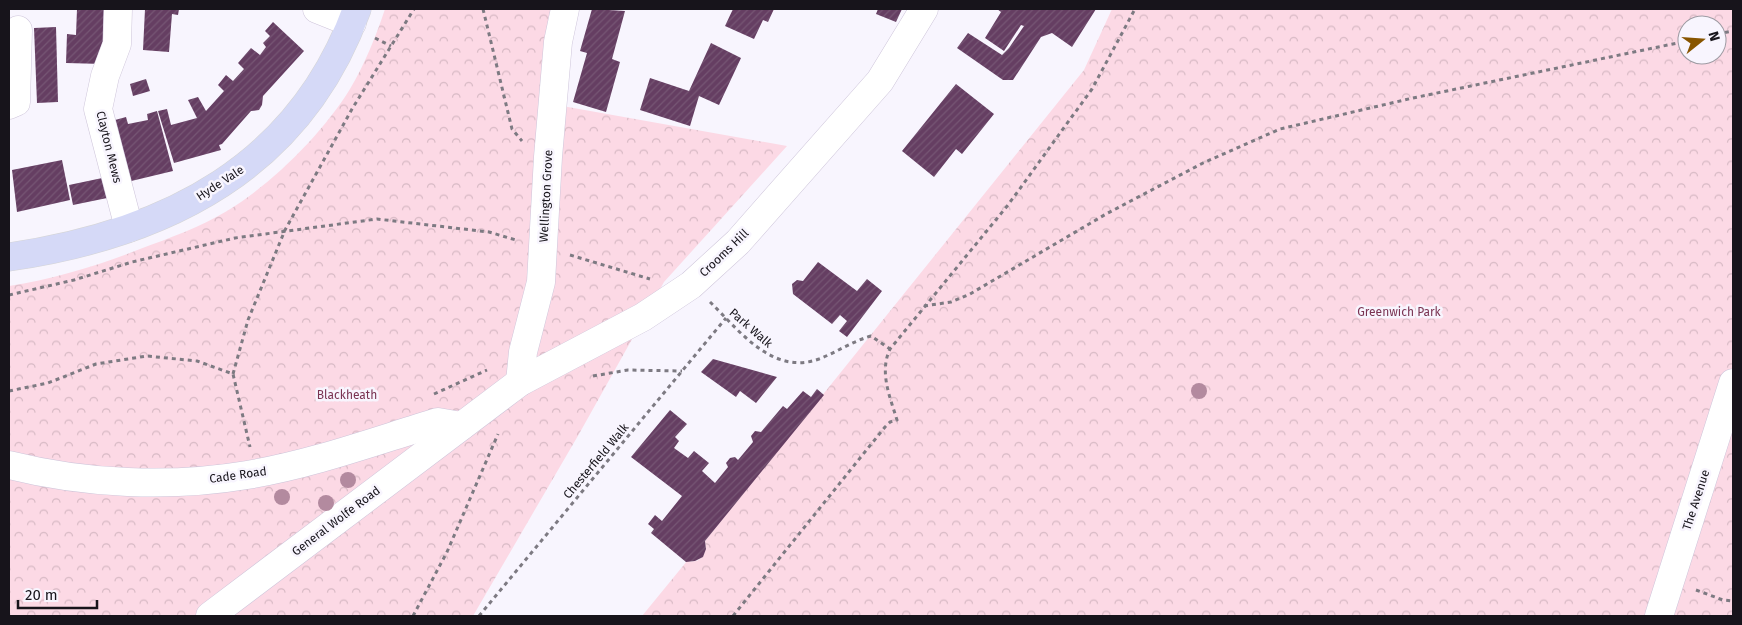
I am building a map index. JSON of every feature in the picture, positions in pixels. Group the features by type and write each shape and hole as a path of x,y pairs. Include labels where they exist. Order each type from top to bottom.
{"main road":[{"name":"Hyde Vale","path":"9,257 60,248 129,228 171,212 209,193 254,159 279,136 330,71 360,22"}],"street":[{"name":"Clayton Mews","path":"118,9 118,44 104,76 98,109 129,228"},
{"path":"317,9 360,22"},
{"name":"Wellington Grove","path":"520,382 523,352 540,282 558,42 565,9"},
{"name":"Crooms Hill","path":"461,426 520,382 643,317 691,285 738,242 880,81 924,9"},
{"path":"9,105 16,102 18,30"},
{"name":"The Avenue","path":"1659,616 1733,384"},
{"name":"Cade Road","path":"9,465 121,482 200,480 246,475 295,465 438,422 461,426"},
{"name":"General Wolfe Road","path":"210,616 461,426"}],"path":[{"path":"251,452 233,374 248,320 284,230 352,109 414,9"},
{"path":"483,9 512,129 530,150 548,157"},
{"path":"733,616 885,427 890,422 898,420 885,375 884,361 890,349 1008,205 1092,89 1134,9"},
{"path":"360,22 391,46"},
{"path":"924,306 951,302 970,294 1106,214 1203,163 1280,129 1413,98 1677,43"},
{"path":"9,295 235,238 377,219 489,232 655,280 646,285"},
{"name":"Park Walk","path":"691,285 764,353 787,363 816,360 858,340 871,336 890,349"},
{"name":"Chesterfield Walk","path":"479,616 726,318"},
{"path":"427,397 523,352"},
{"path":"9,391 48,383 96,364 147,356 196,362 233,374"},
{"path":"413,616 447,552 502,426"},
{"path":"1690,588 1723,600 1733,601"}],"green space":[{"name":"Blackheath","path":"385,9 557,9 551,104 787,146 664,282 579,434 473,616 9,616 9,286 59,276 124,255 196,227 217,217 244,200 279,172 311,140 339,106 365,60"},
{"name":"Greenwich Park","path":"1112,9 1733,9 1733,616 642,616 687,561 696,561 702,557 706,545 705,541 1084,70"}],"building":[{"path":"77,9 106,9 103,64 66,63 67,34 76,35"},
{"path":"145,9 179,9 178,15 172,14 169,52 143,50"},
{"path":"592,9 625,11 612,59 620,62 606,112 573,102 587,53 580,51"},
{"path":"733,9 774,9 768,22 763,20 754,39 725,26"},
{"path":"878,9 902,9 896,22 876,14"},
{"path":"997,9 1096,9 1072,47 1052,33 1041,37 1013,80 1003,80 957,48 968,33 1002,55 1024,26 1021,25 1004,51 985,38 1001,12"},
{"path":"273,22 304,51 263,96 262,105 259,110 251,111 219,145 221,150 174,163 158,111 167,109 171,125 197,118 188,100 198,97 206,111 224,91 218,85 226,75 233,81 244,69 238,63 251,48 260,55 266,47 263,43 270,36 265,31"},
{"path":"56,27 58,102 37,103 34,28"},
{"path":"711,43 741,58 719,105 699,96 690,126 640,110 650,78 689,91"},
{"path":"146,79 150,91 133,96 130,84"},
{"path":"956,84 994,114 962,154 956,149 934,177 902,151"},
{"path":"157,111 173,171 123,183 115,120 126,117 128,124 148,120 147,114"},
{"path":"62,160 70,200 17,212 12,170"},
{"path":"107,177 112,197 73,205 69,185"},
{"path":"818,262 857,291 867,279 882,291 847,337 839,331 847,321 840,315 832,324 793,294 792,284 797,280 803,281"},
{"path":"713,359 777,377 756,403 740,391 736,397 701,372"},
{"path":"817,389 824,395 705,541 706,549 703,557 695,561 686,562 651,533 654,529 648,524 655,515 662,521 682,496 631,457 670,410 687,424 675,437 679,441 674,448 688,458 694,451 709,463 702,471 715,483 728,467 726,463 730,458 735,457 738,460 753,442 751,436 755,431 761,432 783,406 787,409 803,391 811,397"}]}
